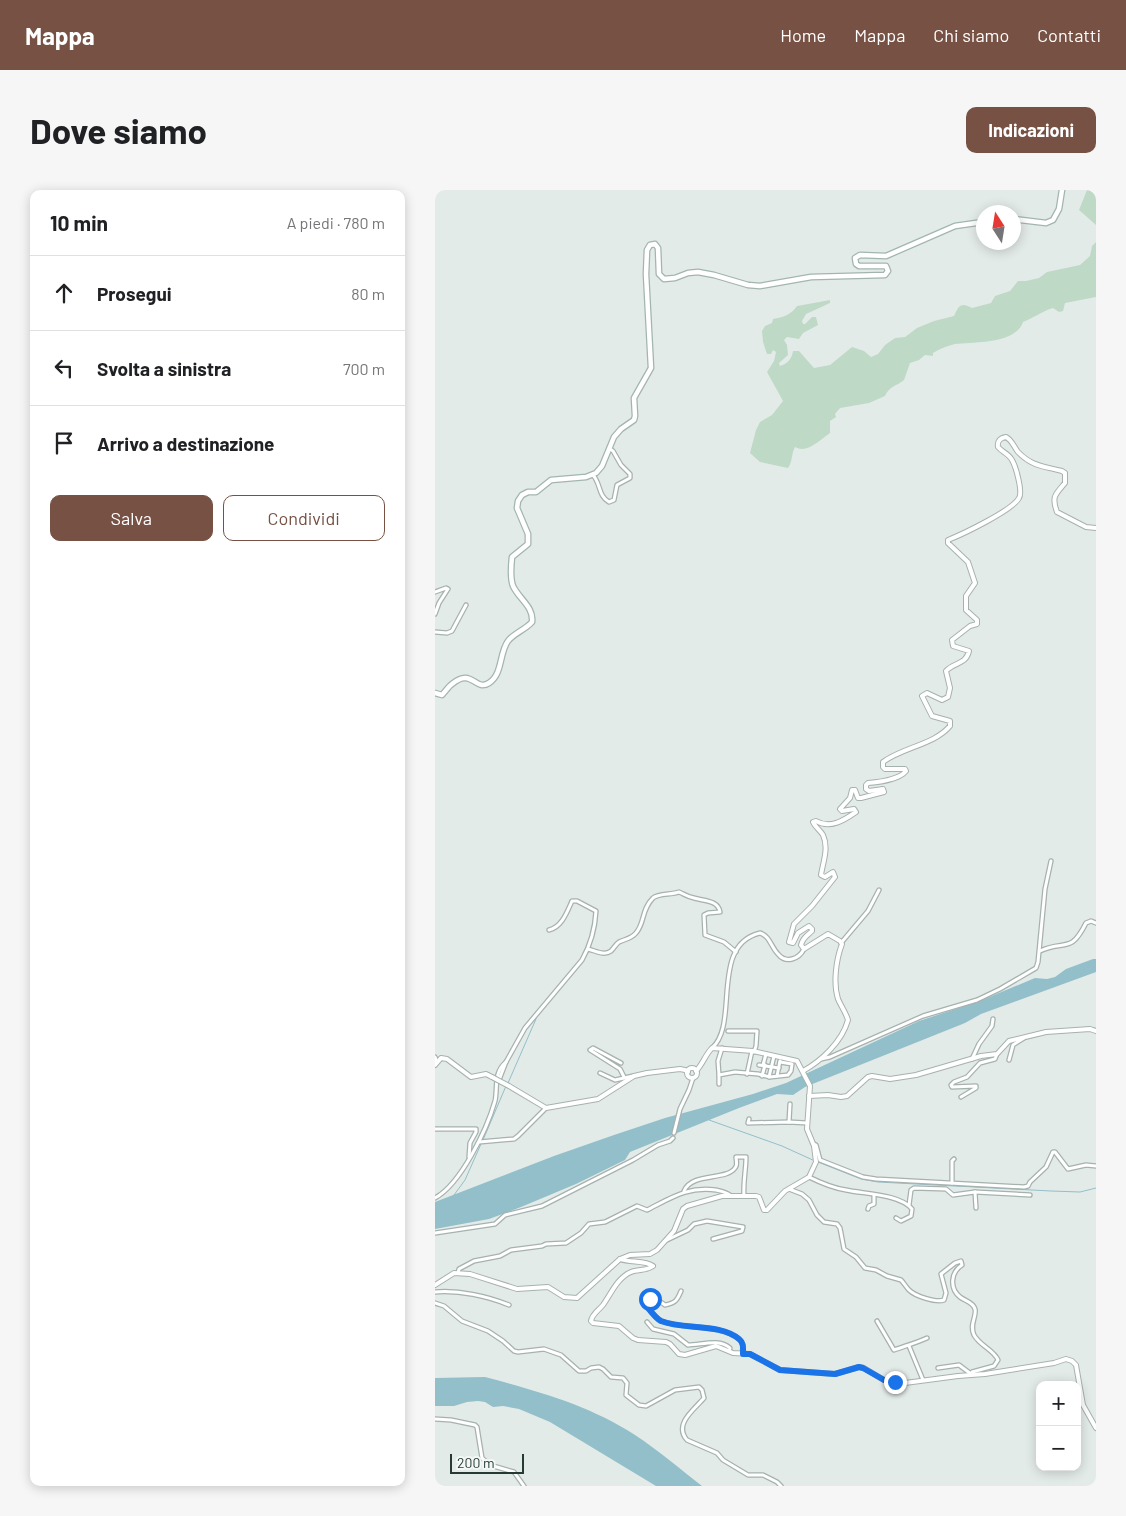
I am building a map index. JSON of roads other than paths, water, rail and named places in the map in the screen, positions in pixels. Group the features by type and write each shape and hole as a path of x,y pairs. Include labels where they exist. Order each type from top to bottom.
{"main road":[{"path":"1021,220 1046,223 1053,220 1059,210 1063,190"},
{"path":"435,693 442,695 451,684 463,678 471,678 483,686 491,682 508,641 532,622 531,612 514,588 512,578 512,557 527,546 529,540 517,508 521,495 528,492 536,492 551,480 593,475 602,466 618,432 634,420 635,398 651,368 647,274 648,246 655,244 658,248 659,274 664,279 698,272 721,276 748,285 761,286 811,277 885,275 888,271 886,266 859,266 856,264 855,258 859,255 886,256 955,226 976,223"}],"street":[{"path":"804,949 801,941 812,929 810,926 806,927 798,933 795,942 791,943 789,940 792,927 812,906 835,875 834,872 831,872 825,877 821,875 826,852 825,845 822,833 813,822 816,821 821,824 830,825 843,821 856,812 854,809 842,811 840,808 850,798 852,790 855,790 856,796 861,798 884,792 883,789 866,789 866,785 903,774 906,771 905,769 885,769 883,762 900,752 941,734 950,726 951,721 937,718 930,713 922,696 927,693 941,700 948,697 949,688 946,670 964,661 969,651 953,646 952,640 969,626 977,624 977,620 966,610 966,596 975,583 968,562 948,540 1007,508 1019,498 1020,488 1014,463 1008,454 998,447 1000,440 1006,437 1009,438 1021,455 1036,466 1061,470 1065,473 1065,482 1055,494 1054,499 1057,512 1086,528 1096,528"},
{"path":"593,475 601,496 609,502 613,500 617,485 630,478 630,474 610,449"},
{"path":"435,592 448,589 439,603 435,614"},
{"path":"435,632 447,633 452,631 466,605"},
{"path":"821,1060 830,1058 923,1016 977,1000 1001,989 1036,968 1044,896 1051,862"},
{"path":"803,1072 821,1060 843,1032 848,1020 839,1000 837,987 838,956 841,943 868,911 879,890"},
{"path":"588,949 602,954 610,951 618,943 628,940 637,933 646,906 654,898 659,895 679,892 695,899 711,901 719,908 720,912 704,915 705,935 724,942 736,952"},
{"path":"499,1080 506,1062 525,1028 582,960 592,940 597,912 577,901 572,901 563,919 553,929 549,930"},
{"path":"1039,951 1072,944 1080,935 1085,923 1091,921 1096,923"},
{"path":"675,1133 679,1109 693,1078 697,1075 696,1071 701,1066 708,1051 716,1045 725,1023 726,988 736,952 742,943 760,933 767,937 778,956 792,960 797,958 804,949 827,934 841,943"},
{"path":"972,1059 979,1044 992,1026 993,1019"},
{"path":"961,1097 976,1088 976,1086 952,1087 951,1085 954,1082 964,1080 980,1063 995,1059 1009,1041 1046,1032 1090,1029 1096,1031"},
{"path":"728,1032 757,1031 756,1046 747,1074"},
{"path":"1009,1060 1013,1045 1024,1037"},
{"path":"621,1063 593,1048 590,1050 619,1069 624,1077"},
{"path":"712,1048 753,1051 774,1056 790,1063 792,1066 788,1075 769,1077 735,1072 719,1075"},
{"path":"719,1084 718,1062 722,1048"},
{"path":"761,1076 766,1054"},
{"path":"809,1096 847,1096 868,1077 890,1079 916,1075 997,1054"},
{"path":"769,1077 774,1056"},
{"path":"435,1057 436,1063"},
{"path":"436,1063 441,1058 447,1059 471,1077 486,1074 492,1076 546,1108"},
{"path":"777,1076 781,1060"},
{"path":"781,1060 797,1061 810,1086 807,1129 814,1145 816,1145 820,1160 863,1177 1028,1186 1045,1167 1053,1152 1068,1169 1086,1165 1096,1166"},
{"path":"435,1198 448,1189 479,1142 495,1099 495,1088 499,1073 506,1062"},
{"path":"762,1065 779,1068"},
{"path":"600,1073 612,1080 647,1073 680,1070 688,1072 691,1069 696,1071"},
{"path":"688,1072 688,1076 693,1078"},
{"path":"479,1142 509,1139 518,1136 546,1108 598,1099 634,1076"},
{"path":"789,1122 790,1104"},
{"path":"749,1119 748,1123 807,1123"},
{"path":"435,1128 472,1127 476,1130 470,1143 468,1160"},
{"path":"435,1233 495,1224 505,1216 542,1206 673,1138"},
{"path":"435,1285 447,1276 458,1273 470,1274 517,1289 548,1286 565,1297 577,1298 583,1295 620,1259 630,1255 650,1254 657,1250 674,1231 683,1209 687,1206 711,1198 756,1196 759,1197 764,1210 767,1210 788,1188 809,1177 813,1172 816,1162 814,1145"},
{"path":"684,1191 690,1183 709,1176 731,1172 737,1165 736,1157 742,1156 746,1157 746,1176 743,1184 744,1196"},
{"path":"952,1183 952,1161 954,1159"},
{"path":"809,1177 835,1187 894,1198 909,1205 912,1209 911,1216 901,1222 896,1218"},
{"path":"788,1188 802,1194 809,1200 817,1215 824,1222 837,1224 840,1228 844,1249 856,1256 865,1268 901,1280 908,1290 913,1293 937,1301 944,1300 946,1293 941,1274 955,1263 961,1261 962,1265 955,1269 952,1275 954,1287 960,1297 975,1307 972,1325 974,1335 980,1344 995,1355 998,1360 994,1366 972,1372 971,1375"},
{"path":"909,1205 911,1190 914,1188 946,1189 953,1195 975,1192 1030,1195"},
{"path":"458,1273 459,1269 463,1266 500,1256 511,1250 546,1244 567,1243 592,1222 605,1222 637,1206 647,1210 684,1191 709,1190 728,1193 731,1196"},
{"path":"975,1192 976,1208"},
{"path":"868,1209 869,1206 874,1204 875,1195"},
{"path":"667,1240 688,1230 694,1224 707,1221 743,1226 742,1231 713,1240"},
{"path":"620,1259 630,1262 649,1263 653,1266 628,1273 591,1318 593,1323 619,1326 633,1338 666,1342 679,1354 716,1346 729,1351 750,1354 780,1370 835,1374 859,1367 889,1381 905,1383 1066,1360 1072,1361 1077,1364 1083,1405 1096,1428"},
{"path":"681,1291 677,1300 673,1303 665,1305 660,1301 650,1299 645,1304 658,1320 693,1328 718,1329 739,1339 743,1344 743,1354"},
{"path":"435,1292 455,1292 495,1299 509,1305"},
{"path":"435,1303 444,1306 462,1321 488,1331 503,1340 514,1351 544,1349 561,1355 579,1371 599,1367 611,1377 623,1378 627,1383 626,1395 643,1406 678,1388 694,1387 702,1390 704,1398 684,1422 684,1437 717,1453 723,1460 748,1475 763,1475 781,1486"},
{"path":"877,1321 892,1349 909,1346 927,1338"},
{"path":"647,1322 653,1329 674,1334 688,1344 722,1343 730,1348 729,1351"},
{"path":"909,1346 923,1380"},
{"path":"938,1368 959,1365 971,1375"},
{"path":"435,1419 461,1421 475,1425 481,1458 490,1465 514,1472 524,1486"}],"water":[{"path":"1096,959 1096,972 981,1014 965,1023 805,1087 793,1095 777,1094 630,1152 625,1160 576,1184 521,1207 489,1219 435,1229 435,1202 614,1135 665,1118 786,1083 919,1021 980,1001 1035,978 1047,979 1055,977 1066,969"},
{"path":"485,1377 562,1400 617,1424 661,1453 702,1486 656,1486 550,1422 519,1409 503,1406 493,1407 485,1402 478,1401 454,1406 435,1406 435,1378"}],"waterway":[{"path":"508,1083 536,1019"},
{"path":"483,1140 506,1086"},
{"path":"709,1120 782,1146 815,1161"},
{"path":"454,1195 465,1180 481,1144"},
{"path":"818,1162 861,1179 878,1182 1080,1192 1096,1188"}]}
